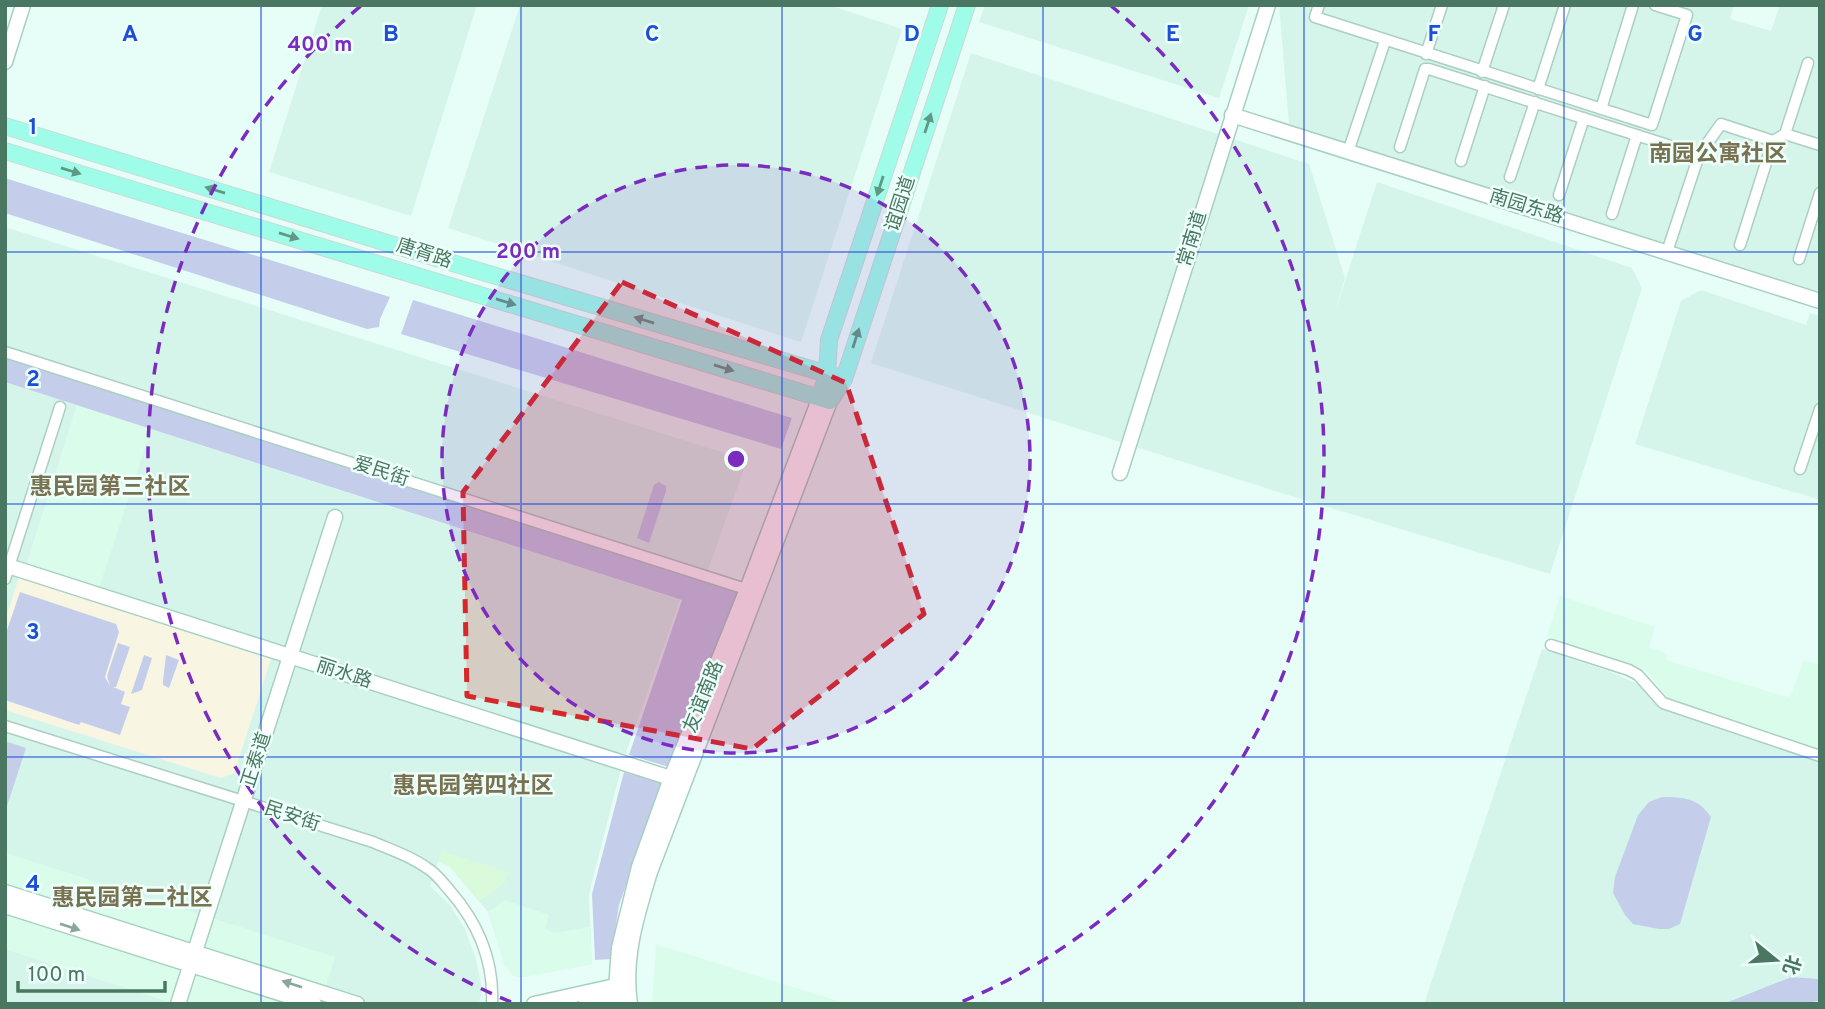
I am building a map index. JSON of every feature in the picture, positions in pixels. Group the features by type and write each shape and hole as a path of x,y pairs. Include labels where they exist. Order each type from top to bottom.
{"main road":[{"name":"谊园道","path":"825,399 829,340 940,5"},
{"name":"谊园道","path":"825,399 844,379 967,5"},
{"name":"唐胥路","path":"5,126 844,379"},
{"name":"唐胥路","path":"5,151 825,399"}],"street":[{"path":"5,62 23,5"},
{"name":"常南道","path":"1120,473 1268,5"},
{"path":"1319,5 1315,17 1652,125 1687,15 1655,5"},
{"path":"1426,54 1443,5"},
{"path":"1482,72 1504,5"},
{"path":"1538,89 1565,5"},
{"path":"1601,109 1633,5"},
{"path":"1348,152 1385,41"},
{"path":"1741,245 1773,141 1786,134 1808,64"},
{"path":"1400,147 1425,69 1699,155"},
{"path":"1461,161 1485,86"},
{"path":"1510,177 1535,102"},
{"name":"南园东路","path":"1232,115 1820,301"},
{"path":"1559,195 1584,118"},
{"path":"1667,252 1699,155 1721,124 1773,141"},
{"path":"1786,134 1820,145"},
{"path":"1612,214 1637,135"},
{"path":"1799,259 1820,193"},
{"name":"爱民街","path":"5,352 752,591"},
{"name":"友谊南路","path":"622,995 637,914 677,780 825,399"},
{"path":"7,570 60,407"},
{"path":"1800,470 1820,409"},
{"name":"正泰道","path":"178,1004 335,517"},
{"name":"丽水路","path":"7,570 290,656 677,780"},
{"path":"1551,645 1629,670 1663,703 1820,756"},
{"name":"民安街","path":"5,726 373,842 429,869 459,901 482,938 493,985 492,1004"},
{"path":"5,892 314,1004"},
{"path":"5,906 357,1004"},
{"path":"534,1004 622,995"},
{"path":"586,1004 622,995"}],"highlighted area":[{"path":"622,282 846,383 924,614 752,749 467,696 463,492"}],"shaded area":[{"path":"322,5 477,5 411,216 269,172"},
{"path":"520,5 829,5 902,29 801,342 448,228"},
{"path":"985,5 1249,5 1219,98 979,22"},
{"path":"1279,5 1734,5 1730,19 1771,31 1780,5 1820,5 1820,294 1289,124"},
{"path":"971,53 1309,164 1345,278 1332,321 1377,182 1632,268 1642,288 1550,574 1278,492 871,363"},
{"path":"5,178 390,297 379,327 367,329 5,213"},
{"path":"5,227 747,460 708,570 5,347"},
{"path":"1701,290 1806,325 1810,313 1820,316 1820,500 1635,444 1681,301"},
{"path":"413,300 792,418 781,449 401,334"},
{"path":"5,356 738,592 669,767 629,755 682,600 5,382"},
{"path":"5,382 680,600 623,761 589,894 592,964 524,977 514,976 505,966 488,912 450,867 438,861 430,886 450,905 465,929 476,959 482,990 479,1004 5,1004"},
{"path":"77,405 151,429 99,588 26,566"},
{"path":"659,482 666,486 666,491 649,543 637,538 654,485"},
{"path":"19,577 271,659 234,773 221,778 5,710 5,621"},
{"path":"20,592 116,624 119,632 105,677 110,686 107,676 118,643 130,647 116,687 113,687 125,692 121,704 130,707 120,735 81,722 79,725 5,700 5,636"},
{"path":"1560,596 1655,627 1649,647 1667,654 1666,660 1790,698 1804,660 1820,665 1820,749 1675,701 1668,698 1645,669 1547,636"},
{"path":"1542,649 1611,672 1675,701 1820,749 1820,979 1790,977 1723,1004 1424,1004"},
{"path":"144,655 152,658 142,690 131,694"},
{"path":"166,655 179,660 169,688 163,685"},
{"path":"5,741 26,748 6,809 5,808"},
{"path":"624,772 662,783 619,905 611,959 595,960 592,894"},
{"path":"1662,797 1677,797 1696,802 1711,817 1680,924 1669,929 1633,924 1613,893 1615,877 1638,815 1649,802"},
{"path":"442,851 508,872 505,882 479,901 450,867 438,861"},
{"path":"5,853 335,957 320,1004 175,1004 5,949"},
{"path":"504,900 549,915 545,929 556,933 590,927 592,964 524,977 514,976 505,966 488,912"},
{"path":"656,944 847,1004 652,1004"},
{"path":"1791,977 1820,979 1820,1001 1796,1004 1723,1004"}],"district":[{"name":"南园公寓社区","path":"1718,155"},
{"name":"惠民园第三社区","path":"110,488"},
{"name":"惠民园第四社区","path":"473,787"},
{"name":"惠民园第二社区","path":"132,899"}]}
